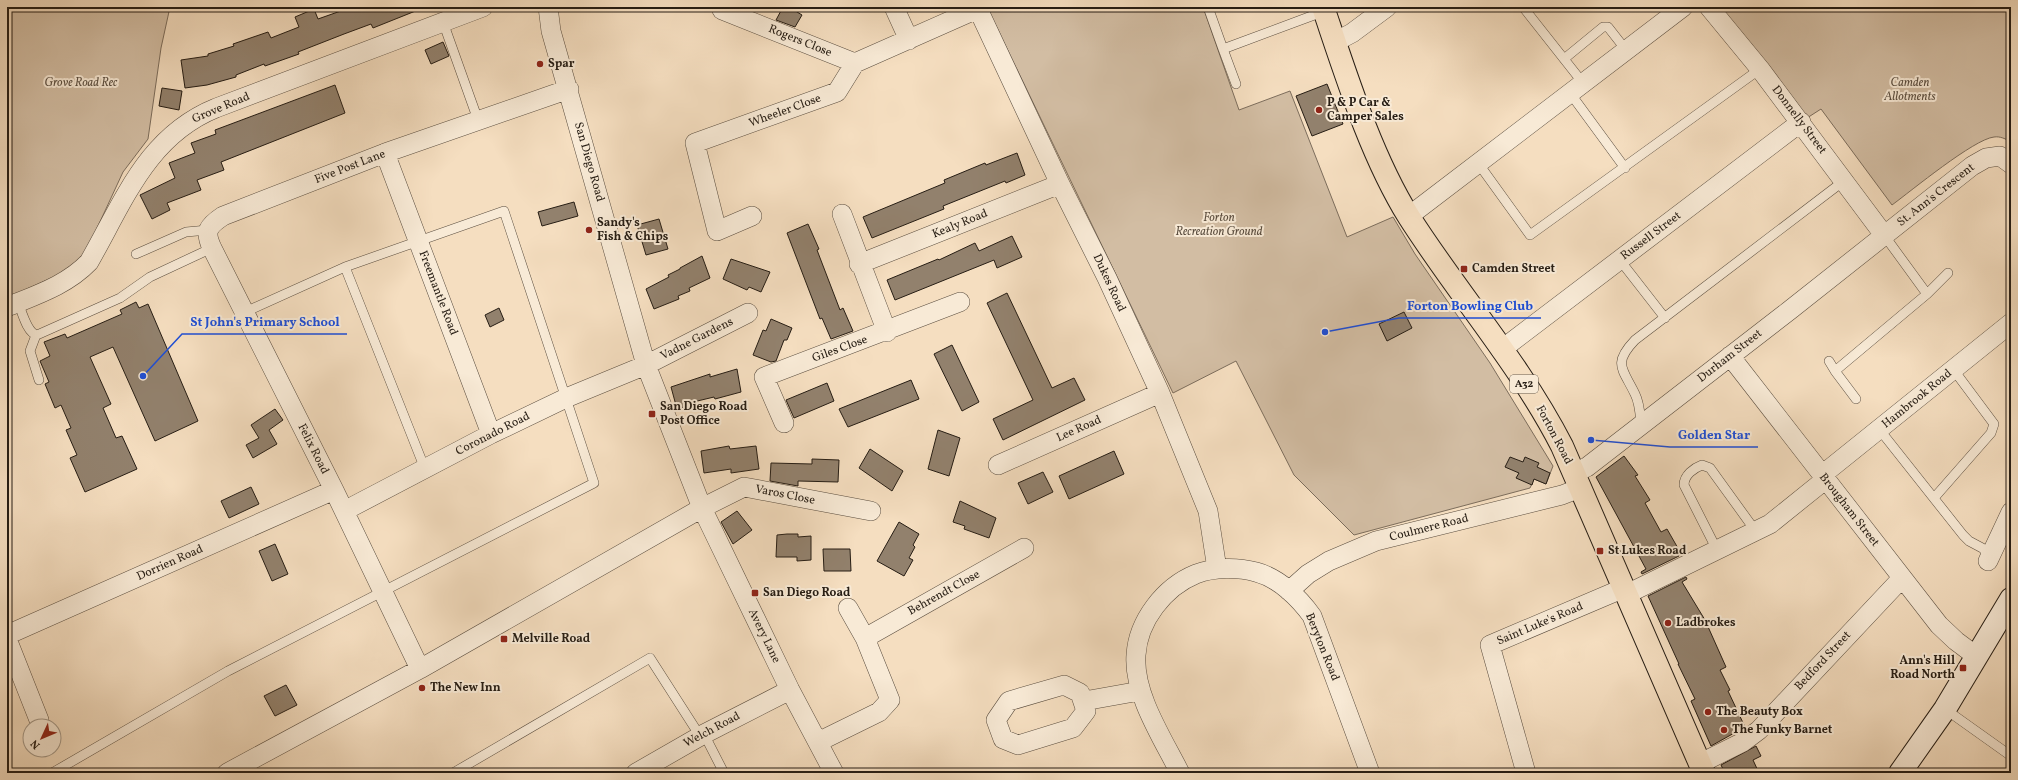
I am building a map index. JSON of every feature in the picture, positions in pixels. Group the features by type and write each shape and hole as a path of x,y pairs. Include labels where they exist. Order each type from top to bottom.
{"main road":[{"name":"Forton Road","path":"1324,9 1377,155 1409,216 1546,416 1577,480 1702,768"}],"street":[{"name":"Grove Road","path":"12,305 68,280 79,273 89,262 146,162 166,139 183,125 205,112 447,18 483,7"},
{"name":"San Diego Road","path":"548,7 551,31 569,89 646,365 690,475"},
{"path":"894,7 909,40"},
{"path":"1335,42 1352,33 1387,7"},
{"path":"1409,216 1683,7"},
{"name":"Donnelly Street","path":"1709,7 1801,122 1845,180 1884,236"},
{"path":"855,63 909,40 977,8"},
{"name":"Dukes Road","path":"977,8 1060,184 1107,278 1160,393 1208,511 1217,569"},
{"name":"Rogers Close","path":"722,10 855,63"},
{"name":"Wheeler Close","path":"752,216 717,231 695,143 837,92 855,63"},
{"name":"Five Post Lane","path":"208,230 223,216 385,153 569,89"},
{"name":"Russell Street","path":"1501,350 1801,122"},
{"name":"Freemantle Road","path":"385,153 491,434"},
{"name":"St. Ann's Crescent","path":"1884,236 1972,166 1986,158 2000,156 2011,164"},
{"name":"Kealy Road","path":"859,264 1060,184"},
{"path":"842,214 859,264 887,332"},
{"name":"Felix Road","path":"208,230 207,235 212,248 334,490 420,669"},
{"name":"Durham Street","path":"1577,480 1587,466 1884,236"},
{"name":"Giles Close","path":"784,422 764,377 887,332 960,302"},
{"name":"Vadne Gardens","path":"646,365 748,313"},
{"name":"Hambrook Road","path":"1625,591 1714,554 1757,534 1879,429 2011,323"},
{"name":"Brougham Street","path":"1730,356 1939,625 1956,641 1976,656"},
{"name":"Coronado Road","path":"344,511 491,434 566,398 646,365"},
{"name":"Lee Road","path":"998,465 1160,393"},
{"name":"Avery Lane","path":"690,475 702,508 790,690 834,773"},
{"name":"Coulmere Road","path":"1289,591 1308,574 1329,561 1376,541 1562,495 1577,480"},
{"name":"Varos Close","path":"702,508 744,487 872,511"},
{"name":"Dorrien Road","path":"7,635 334,490"},
{"path":"227,773 420,669 702,508"},
{"path":"1988,561 2011,512"},
{"name":"Behrendt Close","path":"865,638 1024,548"},
{"name":"Beryton Road","path":"1180,773 1140,691 1136,656 1143,625 1158,602 1177,585 1196,574 1217,569 1256,572 1272,578 1302,603 1312,616 1370,773"},
{"name":"Bedford Street","path":"1702,768 1744,742 1759,730 1902,578"},
{"name":"Saint Luke's Road","path":"1526,773 1490,646 1625,591"},
{"path":"1902,772 1945,709 2011,599"},
{"path":"818,742 879,712 890,700 865,638 848,608"},
{"path":"7,639 38,718"},
{"name":"Welch Road","path":"636,773 702,735 790,690"},
{"path":"1084,701 1140,691"}],"lane":[{"path":"1208,7 1236,84"},
{"path":"1523,7 1564,59 1577,88 1625,168"},
{"path":"1224,49 1324,9"},
{"path":"447,18 478,120"},
{"path":"1564,59 1604,27 1608,27 1626,50"},
{"path":"1478,163 1530,235 1625,168 1760,69"},
{"path":"1641,425 1636,396 1620,366 1622,356 1635,340 1845,180"},
{"path":"52,773 228,671 594,483 504,210 345,267 244,312"},
{"path":"136,254 186,232 208,230"},
{"path":"1884,236 1927,294"},
{"path":"36,335 44,333 120,298 150,277 212,248"},
{"path":"1619,259 1665,318"},
{"path":"345,267 424,469"},
{"path":"1834,372 1927,294 1948,273"},
{"path":"12,305 30,330 36,335"},
{"path":"36,335 30,351 39,380"},
{"path":"1829,361 1834,372 1856,399"},
{"path":"1934,498 1994,428 1994,424 1954,369"},
{"path":"1879,429 1963,535 1969,541 1984,549 1988,561"},
{"path":"1714,554 1684,484 1686,477 1698,466 1702,465 1710,468 1757,534"},
{"path":"453,773 650,658 702,735 724,773"},
{"path":"1945,709 2011,756"}],"green space":[{"name":"Grove Road Rec","path":"7,7 170,7 161,48 148,139 123,172 86,252 76,267 7,298"},
{"name":"Forton Recreation Ground","path":"987,7 1203,7 1239,110 1290,91 1347,237 1393,217 1415,254 1490,363 1553,466 1546,484 1534,479 1530,488 1354,535 1294,475 1236,361 1173,393"},
{"name":"Camden Allotments","path":"1719,7 2011,7 2011,142 1994,137 1972,146 1892,205 1821,109 1807,118"}],"building":[{"path":"352,7 423,8 373,28 371,24 298,52 299,54 265,66 264,64 236,75 236,77 207,85 185,88 181,60 208,56 208,54 234,46 233,44 268,32 271,38 299,27 295,17 314,9 318,19"},
{"path":"783,7 789,7 802,15 795,27 776,20"},
{"path":"443,42 449,56 431,64 425,50"},
{"name":"P & P Car & Camper Sales","path":"1327,84 1343,124 1312,136 1296,96"},
{"path":"335,85 345,113 221,162 224,170 197,180 201,190 167,203 170,210 152,219 140,195 175,178 169,163 195,153 191,143 216,134 215,130"},
{"path":"162,88 182,91 179,110 159,106"},
{"path":"1017,153 1025,175 1006,183 1005,181 943,206 944,209 872,238 863,217 945,183 944,180 985,163 986,165"},
{"path":"574,202 578,216 542,226 538,212"},
{"path":"659,219 668,249 646,255 637,225"},
{"path":"808,224 819,249 817,250 840,310 843,308 853,331 831,339 822,318 820,319 787,233"},
{"path":"1012,236 1022,257 997,268 994,260 895,300 887,280 938,259 939,260 975,243 979,251"},
{"path":"702,256 710,278 689,288 690,291 678,296 679,299 654,309 646,289 669,277 668,275"},
{"path":"731,259 770,272 761,292 749,287 747,290 723,279"},
{"path":"1007,293 1052,388 1074,378 1085,400 1003,440 993,419 1033,400 987,303"},
{"path":"136,302 139,308 148,304 198,421 155,441 113,347 90,357 111,404 103,408 116,438 122,436 137,469 85,492 70,458 77,455 66,430 71,428 61,405 55,408 45,384 49,382 40,361 50,356 44,342 65,334 67,338 122,314 120,310"},
{"path":"499,308 504,320 490,327 485,315"},
{"path":"1404,312 1412,328 1387,341 1379,324"},
{"path":"771,319 792,328 787,340 784,340 776,361 771,362 753,355 763,330 766,331"},
{"path":"952,345 979,402 962,411 934,354"},
{"path":"737,369 741,392 715,399 714,397 689,403 690,405 677,409 671,387 710,374 710,377"},
{"path":"911,380 919,399 848,427 839,409"},
{"path":"827,383 834,401 794,418 786,400"},
{"path":"275,409 283,420 269,430 277,444 253,458 246,445 259,438 251,425"},
{"path":"938,430 960,438 949,476 928,469"},
{"path":"729,446 730,449 756,446 759,469 731,473 731,469 704,473 701,451"},
{"path":"870,449 903,471 892,491 859,468"},
{"path":"1114,451 1124,474 1069,499 1059,476"},
{"path":"1624,456 1638,475 1635,476 1650,500 1645,503 1661,532 1667,529 1679,550 1677,551 1679,556 1642,574 1641,572 1646,569 1596,477"},
{"path":"1510,457 1523,462 1525,457 1539,463 1537,467 1550,473 1546,484 1534,479 1532,485 1516,478 1519,473 1505,467"},
{"path":"812,459 839,460 838,482 798,481 798,486 770,481 771,463 812,464"},
{"path":"1043,472 1053,492 1028,504 1018,483"},
{"path":"251,487 259,504 229,518 221,501"},
{"path":"960,501 996,518 989,538 964,529 965,526 953,522"},
{"path":"737,511 752,530 733,544 721,522"},
{"path":"899,522 919,534 913,545 915,547 909,558 913,560 904,576 877,561"},
{"path":"798,534 798,537 811,536 811,560 797,561 797,557 776,557 777,535"},
{"path":"275,544 288,574 272,581 259,551"},
{"path":"823,549 850,549 851,571 824,571"},
{"path":"1686,577 1687,579 1682,582 1705,620 1726,667 1720,670 1745,727 1711,746 1691,701 1695,699 1648,596"},
{"path":"286,685 297,705 275,716 264,696"},
{"path":"1756,746 1761,756 1753,760 1759,773 1725,773 1721,765"}],"place":[{"name":"Spar","path":"540,64"},
{"name":"P & P Car & Camper Sales","path":"1319,110"},
{"name":"Sandy's Fish & Chips","path":"589,230"},
{"name":"Camden Street","path":"1464,269"},
{"name":"Forton Bowling Club","path":"1325,332"},
{"name":"St John's Primary School","path":"143,376"},
{"name":"San Diego Road Post Office","path":"652,414"},
{"name":"Golden Star","path":"1591,440"},
{"name":"St Lukes Road","path":"1600,551"},
{"name":"San Diego Road","path":"755,593"},
{"name":"Ladbrokes","path":"1668,623"},
{"name":"Melville Road","path":"504,639"},
{"name":"Ann's Hill Road North","path":"1963,668"},
{"name":"The New Inn","path":"422,688"},
{"name":"The Beauty Box","path":"1708,712"},
{"name":"The Funky Barnet","path":"1724,730"}]}
